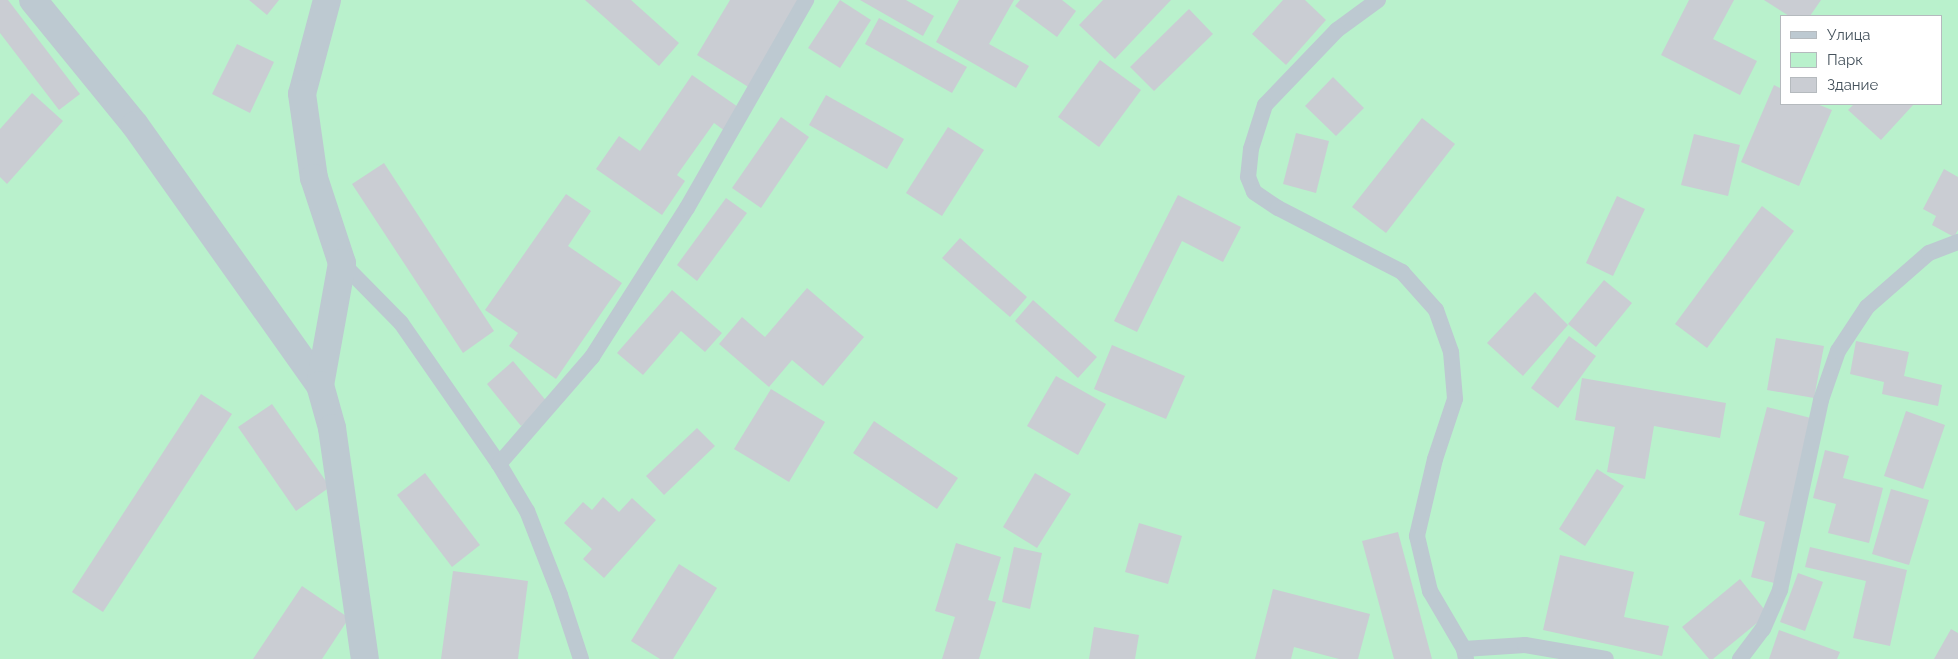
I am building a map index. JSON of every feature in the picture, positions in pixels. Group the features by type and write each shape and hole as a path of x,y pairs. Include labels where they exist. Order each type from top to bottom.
{"street":[{"path":"33,0 135,125 320,386 332,428 365,659"},
{"path":"320,386 342,263 314,178 302,94 327,0"}],"lane":[{"path":"498,464 592,357 687,208 806,0"},
{"path":"1378,0 1337,30 1265,105 1251,149 1248,178 1254,192 1278,208 1402,272 1436,310 1452,352 1455,399 1435,459 1417,536 1430,591 1465,654 1525,645 1606,659"},
{"path":"1740,659 1763,630 1780,590 1821,400 1838,350 1867,307 1929,254 1958,242"},
{"path":"342,263 401,323 498,464 527,511 560,595 581,659"}],"green space":[{"path":"0,0 1958,0 1958,659 0,659"}],"building":[{"path":"0,0 8,0 80,94 59,110 0,33"},
{"path":"249,0 279,0 267,15"},
{"path":"585,0 631,0 679,43 659,66"},
{"path":"730,0 804,0 750,88 697,55"},
{"path":"840,0 871,20 840,68 808,48"},
{"path":"860,0 906,0 934,16 923,36"},
{"path":"959,0 1014,0 989,44 1029,66 1016,88 936,42"},
{"path":"1020,0 1062,0 1076,11 1057,37 1015,6"},
{"path":"1103,0 1171,0 1115,59 1079,25"},
{"path":"1283,0 1305,0 1326,20 1286,65 1252,34"},
{"path":"1689,0 1734,0 1713,39 1757,61 1740,95 1661,55"},
{"path":"1764,0 1821,0 1811,15 1787,15"},
{"path":"1189,9 1213,34 1154,91 1130,67"},
{"path":"879,18 967,67 952,93 865,44"},
{"path":"237,44 274,62 250,113 212,94"},
{"path":"1100,60 1141,90 1099,147 1058,117"},
{"path":"692,75 741,109 725,131 714,123 677,175 685,181 662,215 596,169 619,136 640,151"},
{"path":"1333,77 1364,108 1336,136 1305,106"},
{"path":"1774,85 1780,88 1780,105 1820,105 1832,110 1799,186 1741,162"},
{"path":"32,93 63,121 7,184 0,177 0,129"},
{"path":"826,95 904,139 887,169 809,125"},
{"path":"1853,105 1913,105 1881,140 1848,110"},
{"path":"781,117 809,137 761,208 732,188"},
{"path":"1422,118 1455,144 1386,233 1352,207"},
{"path":"948,127 984,150 942,216 906,193"},
{"path":"1296,133 1329,141 1316,193 1283,184"},
{"path":"1694,134 1740,145 1728,196 1681,185"},
{"path":"384,163 494,331 463,353 352,184"},
{"path":"1944,169 1958,177 1958,230 1954,237 1932,225 1936,216 1923,209"},
{"path":"566,194 591,211 568,246 622,283 556,379 509,346 518,333 485,310"},
{"path":"1178,195 1241,227 1223,262 1182,241 1137,332 1114,321"},
{"path":"1617,196 1645,209 1613,276 1586,263"},
{"path":"726,198 747,213 697,281 677,265"},
{"path":"1762,206 1794,231 1707,348 1675,324"},
{"path":"960,238 1027,297 1010,317 942,258"},
{"path":"1604,280 1632,303 1596,347 1568,324"},
{"path":"807,288 864,337 823,386 792,360 769,387 719,344 742,317 765,337"},
{"path":"672,290 722,333 705,352 681,331 643,375 617,353"},
{"path":"1535,292 1568,325 1523,376 1487,343"},
{"path":"1033,300 1097,357 1078,378 1015,321"},
{"path":"1569,336 1596,356 1558,408 1531,388"},
{"path":"1776,338 1824,346 1814,398 1767,390"},
{"path":"1856,341 1909,352 1904,376 1942,385 1938,406 1882,394 1884,382 1850,374"},
{"path":"1112,345 1185,376 1166,419 1094,389"},
{"path":"513,361 548,403 521,426 487,384"},
{"path":"1056,376 1106,404 1078,455 1027,426"},
{"path":"1582,378 1726,403 1720,438 1654,426 1645,479 1607,472 1615,427 1575,420"},
{"path":"771,389 825,422 789,482 734,449"},
{"path":"201,394 232,414 103,612 72,592"},
{"path":"272,404 330,487 296,511 238,427"},
{"path":"1767,407 1815,419 1774,583 1751,577 1765,522 1739,515"},
{"path":"1906,411 1945,425 1923,489 1884,476"},
{"path":"874,421 958,478 937,509 853,453"},
{"path":"697,428 715,446 664,495 646,476"},
{"path":"1825,450 1849,456 1843,478 1883,488 1869,543 1828,533 1836,504 1813,498"},
{"path":"1597,469 1624,486 1585,546 1559,529"},
{"path":"425,473 480,545 452,567 397,495"},
{"path":"1035,473 1071,494 1037,548 1003,527"},
{"path":"1891,489 1929,500 1909,565 1872,554"},
{"path":"603,497 619,512 632,498 656,520 604,578 583,559 592,549 564,523 583,502 592,510"},
{"path":"1139,523 1182,536 1168,584 1125,572"},
{"path":"1398,532 1432,659 1394,659 1362,541"},
{"path":"956,543 1001,557 988,600 996,602 979,659 942,659 955,617 935,611"},
{"path":"1014,547 1042,553 1030,609 1002,602"},
{"path":"1810,547 1907,570 1890,646 1853,638 1866,581 1805,567"},
{"path":"1560,555 1634,572 1624,617 1669,626 1662,656 1543,630"},
{"path":"679,564 717,588 673,659 660,659 631,641"},
{"path":"453,571 528,581 518,659 441,659"},
{"path":"1798,573 1823,582 1805,631 1780,622"},
{"path":"1740,579 1768,614 1713,659 1709,659 1682,627"},
{"path":"302,586 349,618 322,659 253,659"},
{"path":"1273,589 1370,614 1358,659 1339,659 1294,647 1291,659 1255,659"},
{"path":"1094,627 1139,635 1135,659 1089,659"},
{"path":"1951,629 1958,633 1958,659 1934,659"},
{"path":"1779,630 1840,652 1837,659 1769,659"}]}
